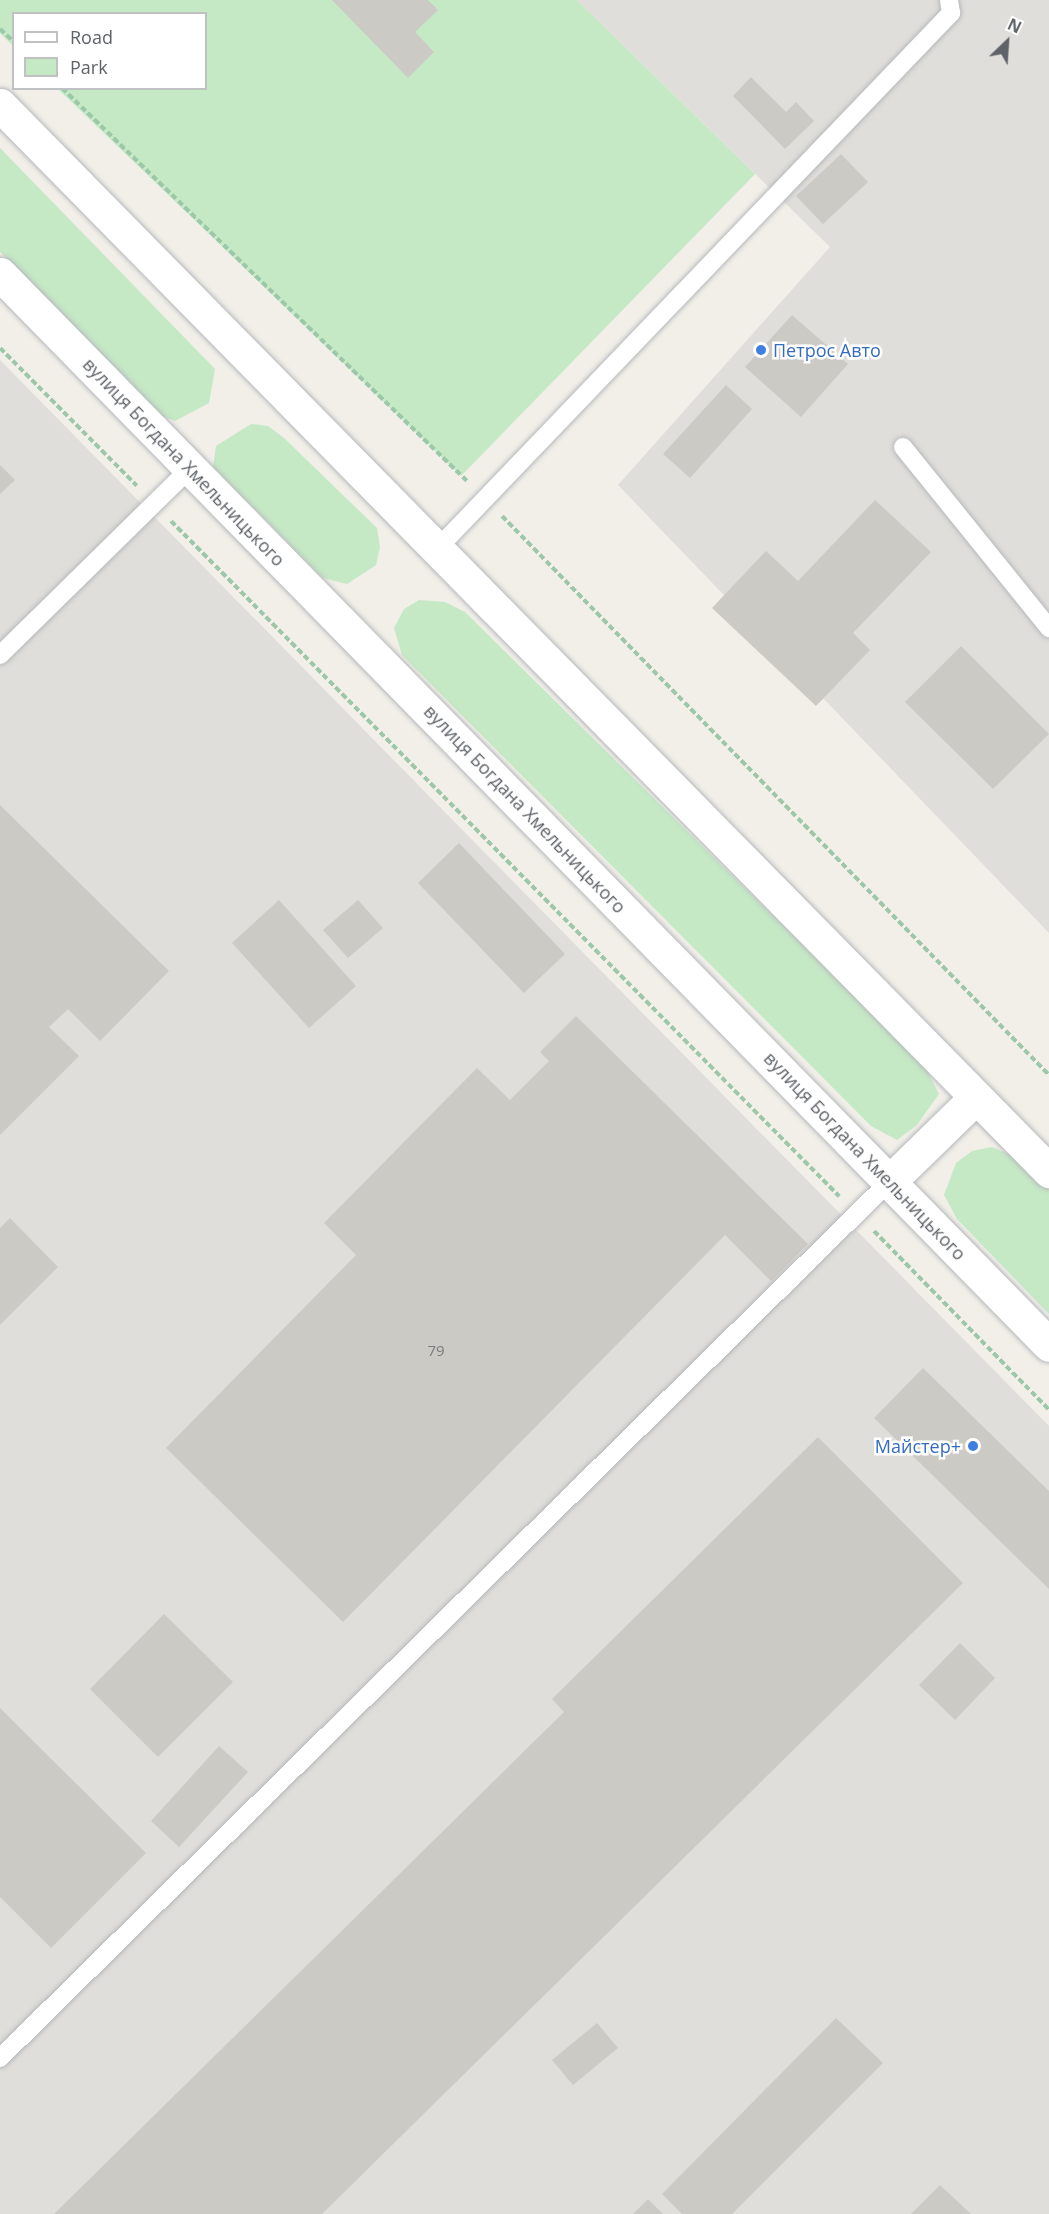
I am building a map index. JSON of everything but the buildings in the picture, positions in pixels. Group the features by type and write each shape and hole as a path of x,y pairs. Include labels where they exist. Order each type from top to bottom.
{"street":[{"path":"0,105 1049,1171"},
{"name":"вулиця Богдана Хмельницького","path":"0,274 1049,1345"},
{"path":"890,1181 976,1097"}],"lane":[{"path":"437,549 951,13 949,0"},
{"path":"903,447 1049,628"},
{"path":"0,655 190,468"},
{"path":"0,2058 890,1181"}],"path":[{"path":"0,28 12,40"},
{"path":"64,90 485,499 1049,1075"},
{"path":"0,348 1049,1410"}],"shaded area":[{"path":"577,0 1049,0 1049,933 618,485 830,247"},
{"path":"0,360 1049,1426 1049,2214 0,2214"}],"green space":[{"path":"0,0 577,0 755,174 461,476 59,90 207,90 207,12 12,12 12,45 0,33"},
{"path":"0,148 215,369 209,403 175,421 158,414 0,252"},
{"path":"251,424 268,426 284,438 377,528 380,547 376,565 347,584 323,578 213,467 216,446"},
{"path":"419,600 445,602 465,612 924,1065 939,1094 917,1125 897,1140 871,1126 402,655 394,628 404,609"},
{"path":"992,1147 1018,1158 1049,1190 1049,1314 957,1219 944,1195 956,1163 972,1151"}],"place":[{"name":"Петрос Авто","path":"761,350"},
{"name":"Майстер+","path":"973,1446"}]}
